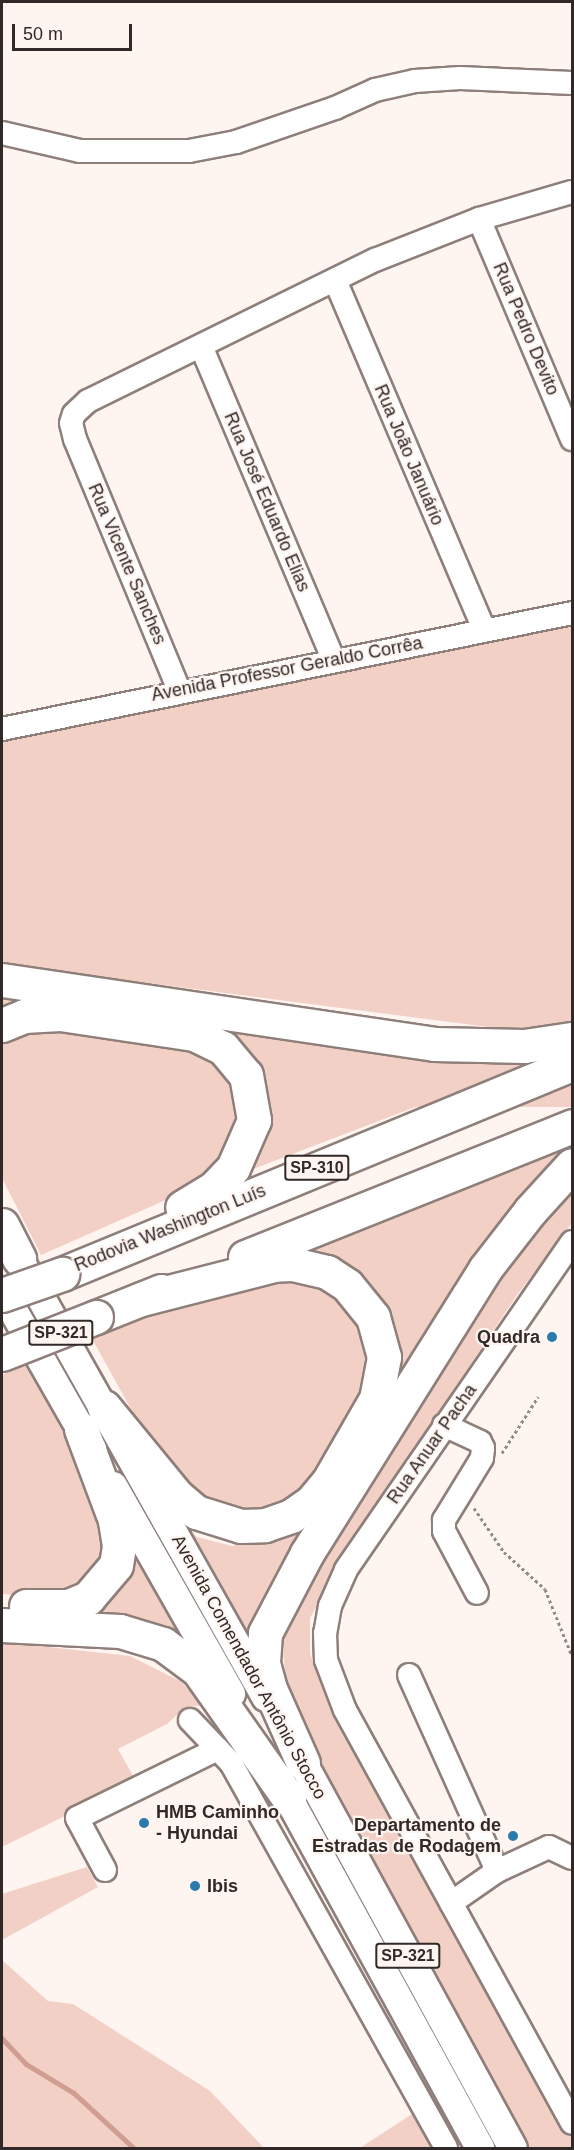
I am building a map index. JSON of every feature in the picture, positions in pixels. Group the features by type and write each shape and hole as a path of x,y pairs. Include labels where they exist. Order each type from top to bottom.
{"highway":[{"path":"2,980 434,1044 524,1046 573,1039"},
{"path":"2,1025 40,1013 194,1034 223,1048 246,1075 252,1096 254,1120 246,1142 233,1168 214,1188 68,1270"},
{"name":"Rodovia Washington Luís","path":"2,1293 68,1270 573,1064"},
{"path":"2,1354 573,1126"},
{"path":"303,1764 270,1689 263,1662 265,1634 307,1553 485,1269 530,1211 573,1165"},
{"path":"2,1225 10,1247"},
{"path":"92,1418 183,1501 218,1522 241,1526 274,1522 311,1502 328,1482 376,1399 384,1357 374,1317 355,1293 327,1272 274,1265 142,1299"},
{"path":"2,1604 68,1606 88,1598 116,1565 119,1546 115,1520 92,1418"},
{"path":"2,1625 120,1631 163,1644 198,1670 289,1798"}],"main road":[{"name":"SP-321","path":"10,1247 92,1418"},
{"name":"SP-321","path":"2,1293 92,1418"},
{"name":"Avenida Comendador Antônio Stocco","path":"92,1418 303,1764 513,2148"},
{"name":"Avenida Comendador Antônio Stocco","path":"92,1418 289,1798 480,2148"}],"street":[{"path":"2,133 80,151 189,151 236,142 335,108 375,90 415,81 460,78 573,83"},
{"path":"201,346 335,280 479,219 573,192"},
{"name":"Rua Pedro Devito","path":"479,219 573,439"},
{"name":"Rua João Januário","path":"335,280 484,630"},
{"name":"Rua Vicente Sanches","path":"179,690 75,439 71,423 74,414 88,401 201,346"},
{"name":"Rua José Eduardo Elias","path":"201,346 333,659"},
{"name":"Avenida Professor Geraldo Corrêa","path":"2,728 179,690 573,613"},
{"name":"Rua Anuar Pacha","path":"573,1242 444,1425 346,1570 330,1606 325,1633 326,1660 345,1710 451,1903 565,2095 573,2123"},
{"path":"444,1425 480,1442 483,1448 482,1458 446,1511 444,1531 477,1593"},
{"path":"409,1674 497,1871"},
{"path":"190,1720 231,1763 446,2148"},
{"path":"105,1870 77,1818 218,1749"},
{"path":"451,1903 497,1871 549,1847 573,1858"}],"path":[{"path":"498,1458 538,1396"},
{"path":"460,1490 504,1552 545,1589 573,1656"}],"shaded area":[{"path":"572,624 572,1022 519,1031 2,964 2,734"},
{"path":"2,985 562,1051 248,1171 261,1139 270,1099 260,1066 236,1038 2,1012"},
{"path":"46,1019 208,1044 241,1070 244,1138 193,1188 41,1255 2,1178 2,1040"},
{"path":"39,1075 572,1075 572,1107 39,1107"},
{"path":"572,1144 572,1154 250,1659 171,1511 197,1537 232,1546 268,1538 304,1523 390,1335 306,1251"},
{"path":"572,1176 572,1223 517,1295 372,1513 310,1618 310,1654 324,1688 572,2136 572,2148 522,2148 314,1755 315,1745 287,1686 282,1644 293,1600 532,1221"},
{"path":"272,1273 345,1292 378,1361 367,1402 293,1507 216,1514 159,1460 90,1335"},
{"path":"32,1361 76,1444 110,1553 91,1584 63,1598 2,1594 2,1375"},
{"path":"130,1534 202,1660 56,1615"},
{"path":"2,1642 130,1656 180,1681 204,1705 185,1707 167,1724 118,1749 136,1781 2,1847"},
{"path":"87,1867 98,1887 2,1940 2,1894"},
{"path":"2,1960 48,2001 73,2004 210,2091 264,2148 2,2148"},
{"path":"412,2114 432,2148 360,2148"}],"waterway":[{"path":"2,2038 26,2064 74,2093 134,2148"}],"place":[{"name":"Quadra","path":"552,1337"},
{"name":"HMB Caminho - Hyundai","path":"144,1823"},
{"name":"Departamento de Estradas de Rodagem","path":"513,1836"},
{"name":"Ibis","path":"195,1886"}]}
